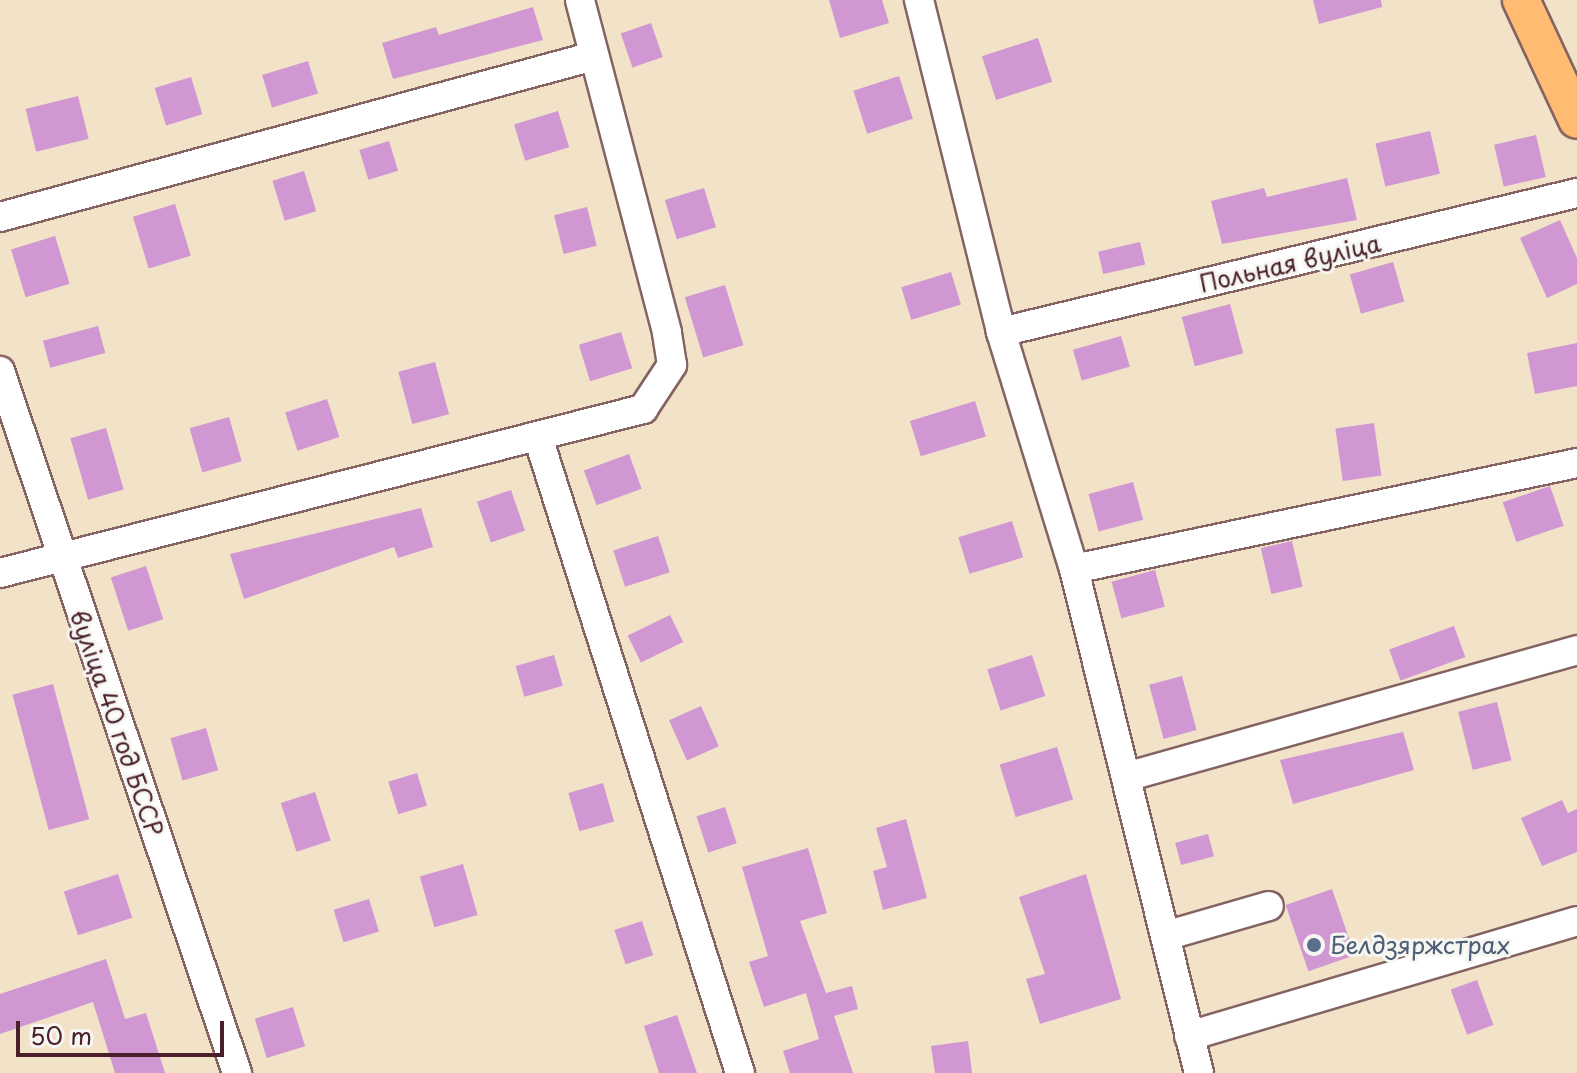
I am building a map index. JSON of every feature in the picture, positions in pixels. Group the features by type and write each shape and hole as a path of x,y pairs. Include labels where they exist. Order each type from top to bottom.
{"main road":[{"path":"1521,0 1577,120"}],"street":[{"path":"0,573 643,409 672,365 580,0"},
{"path":"919,0 1001,332 1074,569 1199,1073"},
{"path":"0,217 594,56"},
{"name":"Польная вуліца","path":"1001,332 1577,193"},
{"name":"вуліца 40 год БССР","path":"0,371 60,557 237,1073"},
{"path":"538,437 740,1073"},
{"path":"1074,569 1577,463"},
{"path":"1126,777 1577,650"},
{"path":"1165,936 1269,906"},
{"path":"1189,1036 1577,921"}],"building":[{"path":"829,0 882,0 889,23 840,38"},
{"path":"1313,0 1381,0 1382,7 1319,24"},
{"path":"533,7 543,40 393,79 382,43 436,27 439,35"},
{"path":"651,23 663,57 632,67 621,33"},
{"path":"1038,38 1052,82 996,100 982,56"},
{"path":"308,61 318,94 272,108 262,75"},
{"path":"899,76 913,119 867,134 853,91"},
{"path":"191,77 202,114 166,125 155,88"},
{"path":"78,96 89,139 36,152 26,109"},
{"path":"558,111 569,147 525,161 514,124"},
{"path":"1430,131 1440,174 1385,186 1375,144"},
{"path":"1536,135 1546,177 1504,187 1494,145"},
{"path":"389,141 398,171 368,180 359,150"},
{"path":"304,171 316,211 285,221 272,181"},
{"path":"1347,178 1357,220 1222,244 1211,201 1264,188 1267,197"},
{"path":"704,188 716,227 677,239 665,200"},
{"path":"175,204 191,256 149,269 133,217"},
{"path":"587,207 597,246 564,254 554,215"},
{"path":"1560,220 1577,258 1577,284 1547,298 1520,238"},
{"path":"55,236 70,284 26,297 11,249"},
{"path":"1140,242 1145,264 1103,274 1098,252"},
{"path":"1393,262 1404,301 1361,314 1350,274"},
{"path":"951,272 961,305 911,320 901,287"},
{"path":"725,285 743,345 703,358 685,297"},
{"path":"1230,304 1243,353 1195,366 1182,317"},
{"path":"98,326 105,353 50,368 43,341"},
{"path":"621,332 632,368 590,381 579,345"},
{"path":"1121,336 1130,367 1082,381 1073,350"},
{"path":"1577,343 1577,386 1535,394 1527,353"},
{"path":"435,362 449,414 412,424 398,372"},
{"path":"327,399 339,437 298,451 285,413"},
{"path":"975,401 986,436 921,456 910,421"},
{"path":"229,417 242,461 202,473 190,428"},
{"path":"1374,423 1381,475 1343,481 1335,428"},
{"path":"106,428 124,490 88,500 70,438"},
{"path":"629,454 642,489 597,505 584,470"},
{"path":"1133,482 1143,520 1099,532 1089,494"},
{"path":"1550,486 1564,526 1516,542 1503,502"},
{"path":"511,490 525,531 491,542 477,502"},
{"path":"421,508 433,547 398,558 394,547 244,599 230,554"},
{"path":"1012,521 1023,557 970,574 958,537"},
{"path":"658,536 670,572 625,587 613,551"},
{"path":"1292,541 1303,587 1271,594 1261,548"},
{"path":"146,566 163,619 128,631 111,577"},
{"path":"1155,570 1165,607 1121,618 1112,582"},
{"path":"670,615 683,642 641,663 628,636"},
{"path":"1454,626 1465,657 1400,681 1389,650"},
{"path":"554,655 563,686 524,697 516,666"},
{"path":"1032,655 1045,696 1001,710 987,670"},
{"path":"1182,676 1196,730 1164,739 1149,685"},
{"path":"53,684 89,819 49,830 12,695"},
{"path":"1497,702 1512,760 1473,770 1458,712"},
{"path":"701,706 719,746 687,760 669,720"},
{"path":"206,728 218,770 183,780 170,738"},
{"path":"1403,732 1414,770 1293,804 1280,760"},
{"path":"1057,747 1073,800 1016,817 1000,765"},
{"path":"417,773 427,806 398,814 388,782"},
{"path":"603,783 614,821 579,831 568,793"},
{"path":"315,792 331,841 297,852 281,803"},
{"path":"1562,800 1568,813 1577,809 1577,852 1542,866 1521,818"},
{"path":"725,807 737,843 708,852 696,816"},
{"path":"906,819 927,898 883,910 873,871 887,867 876,828"},
{"path":"1208,834 1214,856 1181,865 1175,843"},
{"path":"808,848 827,913 800,921 826,993 852,986 858,1009 834,1016 853,1073 790,1073 783,1051 819,1039 806,993 764,1007 749,962 768,956 742,867"},
{"path":"463,864 478,915 434,927 420,876"},
{"path":"118,874 132,918 78,935 64,892"},
{"path":"1086,874 1121,999 1040,1024 1026,979 1045,974 1019,897"},
{"path":"1332,889 1355,955 1308,971 1286,905"},
{"path":"369,899 379,932 344,942 334,910"},
{"path":"642,921 653,955 626,964 614,930"},
{"path":"106,959 125,1019 146,1013 165,1073 115,1073 93,1002 0,1034 0,994"},
{"path":"1477,980 1493,1025 1467,1035 1451,990"},
{"path":"293,1007 305,1046 267,1058 255,1019"},
{"path":"677,1015 697,1073 659,1073 644,1026"},
{"path":"968,1041 972,1073 935,1073 931,1046"}],"place":[{"name":"Белдзяржстрах","path":"1314,945"}]}
